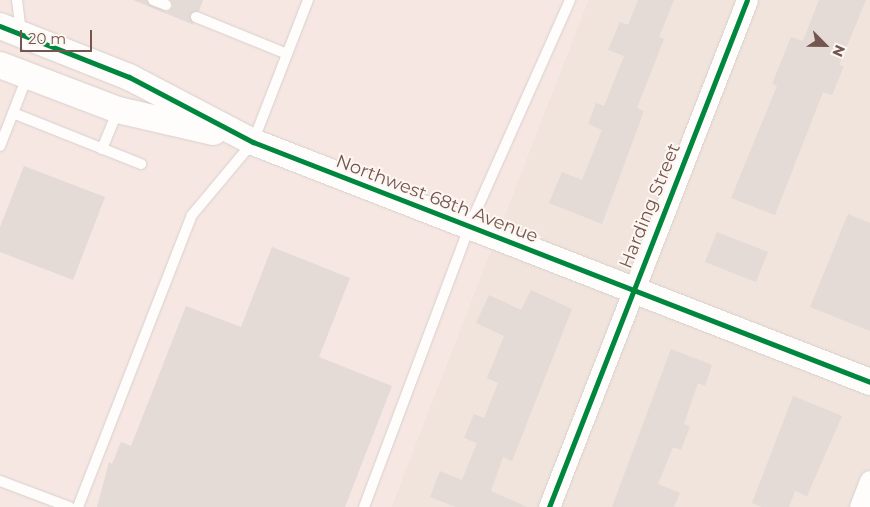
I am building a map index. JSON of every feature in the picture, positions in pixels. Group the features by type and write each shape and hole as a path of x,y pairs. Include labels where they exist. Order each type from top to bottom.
{"street":[{"name":"Harding Street","path":"549,507 632,290 747,0"},
{"name":"Northwest 68th Avenue","path":"11,31 129,78 253,142 870,382"},
{"name":"Northwest 68th Avenue","path":"0,66 118,110 253,142"},
{"path":"860,507 870,481"}],"lane":[{"path":"11,31 17,0"},
{"path":"153,0 166,5"},
{"path":"78,507 192,215 253,142 308,0"},
{"path":"364,507 469,227 570,0"},
{"path":"196,17 287,54"},
{"path":"0,146 28,76"},
{"path":"102,149 118,110"},
{"path":"13,112 141,164"},
{"path":"0,481 69,507"}],"shaded area":[{"path":"0,0 588,0 391,507 0,507"},
{"path":"588,0 870,0 870,507 391,507"}],"building":[{"path":"133,0 146,0 167,12 173,7 171,0 203,0 199,11 190,15 194,25"},
{"path":"638,0 674,0 659,37 664,39 637,108 644,111 602,224 549,203 562,172 582,180 602,130 588,124 596,103 604,106 624,56 608,50 620,22 628,25"},
{"path":"819,0 866,0 839,65 844,66 832,95 823,92 775,215 731,198 777,86 772,84 791,37 803,41"},
{"path":"24,166 105,197 73,280 0,252 0,227"},
{"path":"848,214 870,223 870,331 810,307"},
{"path":"717,232 768,252 756,282 705,262"},
{"path":"272,247 350,278 319,357 392,386 345,507 97,507 109,462 112,464 121,442 131,446 186,306 241,327"},
{"path":"531,290 572,309 512,461 503,457 491,491 527,507 456,507 430,497 440,471 462,480 477,443 464,438 474,414 484,418 498,383 487,378 504,336 476,323 489,295 521,310"},
{"path":"671,349 712,365 705,386 698,383 684,424 690,426 681,450 673,447 658,484 680,493 674,507 612,507"},
{"path":"793,396 842,416 807,496 795,491 789,507 762,507 752,503"}],"cycle path":[{"path":"549,507 747,0"},
{"path":"0,26 129,77 253,142 870,382"}]}
